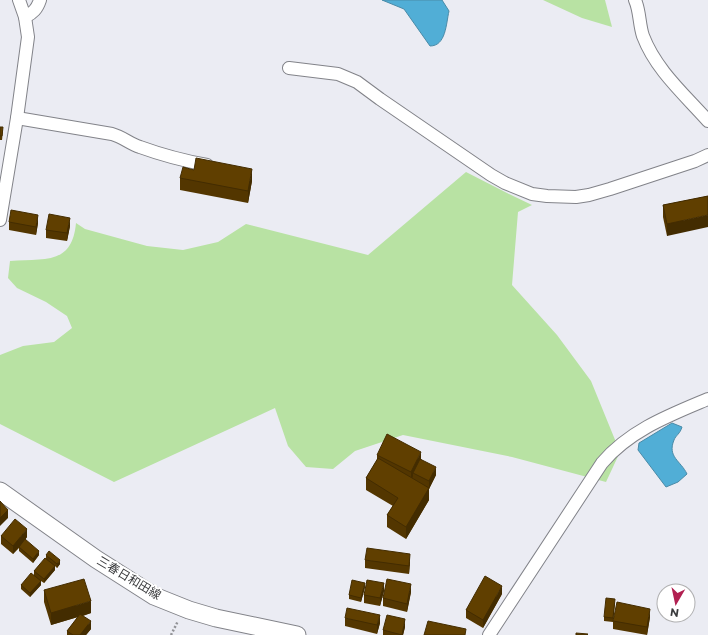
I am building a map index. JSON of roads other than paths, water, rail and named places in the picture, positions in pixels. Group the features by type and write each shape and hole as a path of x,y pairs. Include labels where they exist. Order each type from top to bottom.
{"main road":[{"name":"三春日和田線","path":"0,491 96,559 154,596 216,618 297,635"}],"street":[{"path":"0,220 17,118 28,37 25,17 19,0"},
{"path":"25,17 32,14 38,6 40,0"},
{"path":"635,0 643,35 653,58 669,79 708,121"},
{"path":"289,68 338,74 358,82 380,100 491,175 505,183 532,194 566,198 589,195 695,161 708,155"},
{"path":"17,118 112,134 122,137 139,147 179,159 207,165"},
{"path":"489,635 609,454 642,429 708,399"}],"water":[{"path":"382,0 442,0 449,11 446,28 442,38 435,45 430,46 404,9"},
{"path":"672,423 682,427 674,440 672,451 673,455 687,474 678,482 666,487 638,450 639,443"}]}
